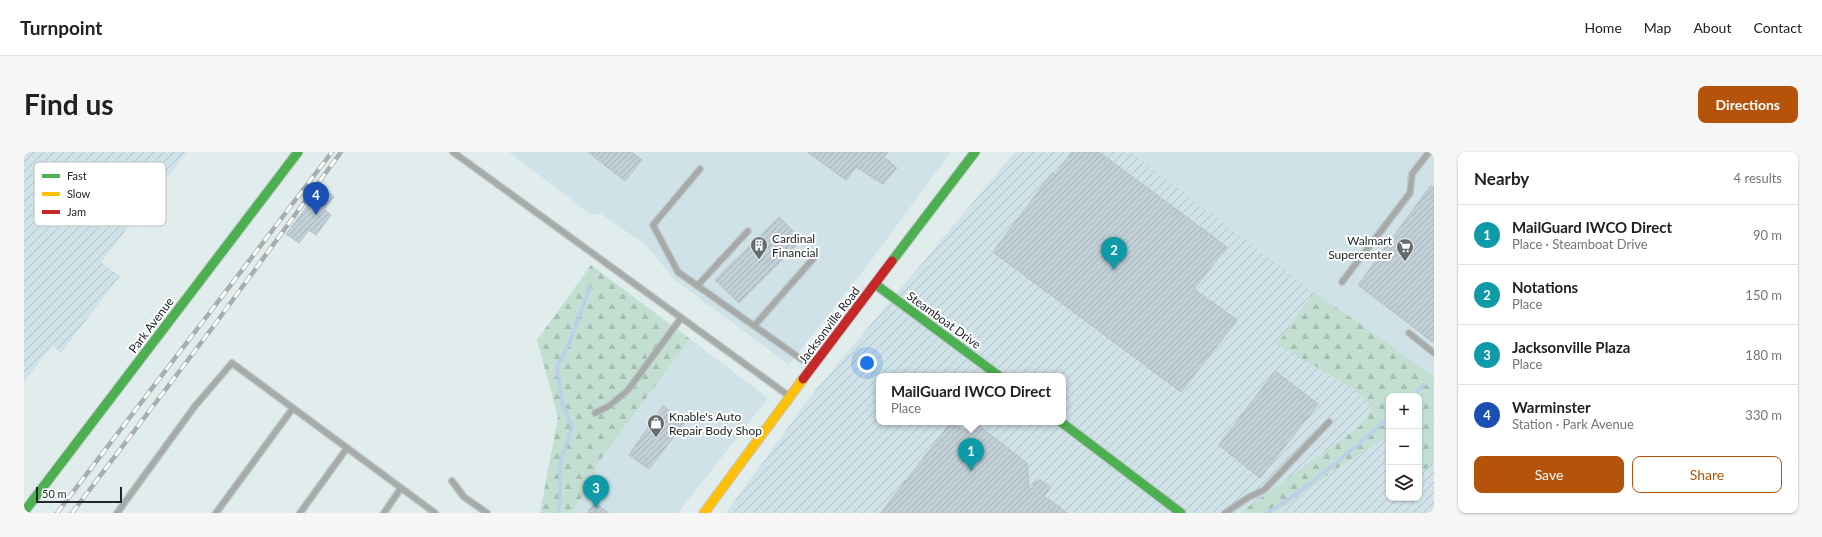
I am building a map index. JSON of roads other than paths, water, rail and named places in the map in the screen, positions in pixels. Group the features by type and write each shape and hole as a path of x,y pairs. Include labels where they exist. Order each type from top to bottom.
{"street":[{"name":"Park Avenue","path":"24,512 298,152"},
{"name":"Jacksonville Road","path":"704,513 975,152"},
{"name":"Steamboat Drive","path":"875,284 995,373"},
{"path":"1065,425 1181,513"}],"lane":[{"path":"452,152 791,397"},
{"path":"1342,282 1410,193 1412,174 1429,152"},
{"path":"700,169 653,225 678,272 813,367"},
{"path":"697,286 748,231"},
{"path":"754,326 813,259"},
{"path":"595,413 609,406 628,390 681,318"},
{"path":"1409,333 1434,353"},
{"path":"117,513 195,406 232,363 435,513"},
{"path":"216,513 293,408"},
{"path":"1225,513 1249,497 1264,490 1329,422"},
{"path":"300,513 347,448"},
{"path":"452,481 464,497 487,513"},
{"path":"384,513 401,488"}],"waterway":[{"path":"558,513 560,504 560,463 572,427 563,405 557,367 570,341 590,287"},
{"path":"1415,393 1425,384"},
{"path":"1267,513 1298,493 1359,444 1386,420"}],"railway":[{"path":"57,513 332,152"},
{"path":"72,513 213,327 341,152"}],"place":[{"name":"Warminster","path":"316,215"},
{"name":"Cardinal Financial","path":"759,260"},
{"name":"Walmart Supercenter","path":"1405,262"},
{"name":"Notations","path":"1114,270"},
{"name":"Knable's Auto Repair Body Shop","path":"656,438"},
{"name":"MailGuard IWCO Direct","path":"971,471"},
{"name":"Jacksonville Plaza","path":"596,508"}]}
